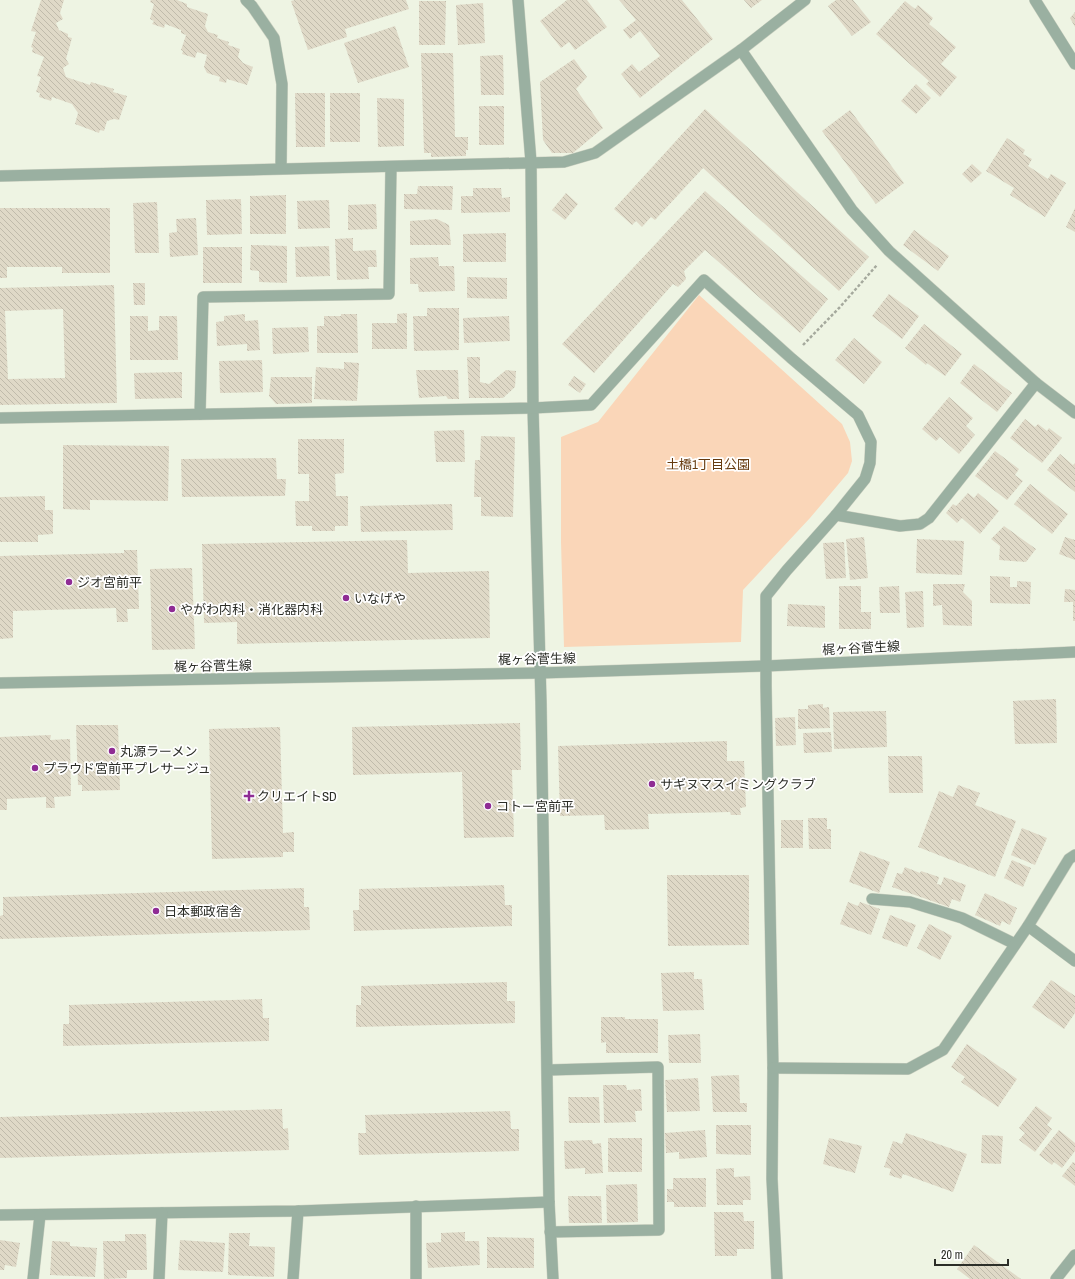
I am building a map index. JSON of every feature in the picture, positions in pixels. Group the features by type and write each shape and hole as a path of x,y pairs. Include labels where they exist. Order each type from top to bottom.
{"street":[{"path":"246,0 252,6 274,38 282,84 281,168"},
{"path":"518,0 531,162 533,408 540,673 548,1070 549,1202 553,1279"},
{"path":"0,176 564,162 595,153 741,50 805,0"},
{"path":"1035,0 1075,64"},
{"path":"741,50 852,210 889,251 1036,383 1075,413"},
{"path":"200,414 203,297 389,294 391,167"},
{"path":"0,418 533,408 591,405 704,280 791,358 858,415 871,442 870,464 865,479 766,596 773,1068 772,1179 777,1279"},
{"path":"836,515 900,526 920,524 929,518 1036,383"},
{"name":"梶ヶ谷菅生線","path":"0,683 540,673 766,666 1075,652"},
{"path":"773,1068 908,1069 943,1050 1028,926 1069,859 1075,856"},
{"path":"872,899 910,902 962,918 1015,944"},
{"path":"1028,926 1075,962"},
{"path":"548,1070 658,1067 659,1230 550,1232"},
{"path":"0,1215 298,1211 549,1202"},
{"path":"416,1206 416,1279"},
{"path":"293,1279 298,1211"},
{"path":"158,1279 162,1213"},
{"path":"33,1279 40,1215"},
{"path":"1056,1279 1075,1255"}],"path":[{"path":"791,358 840,307 889,251"}],"green space":[{"name":"土橋1丁目公園","path":"699,295 842,424 850,442 852,461 848,473 810,518 743,590 741,642 564,647 561,542 561,437 598,422"}],"building":[{"path":"41,0 64,0 60,13 63,19 56,23 59,30 68,34 68,37 72,38 66,59 69,64 63,68 66,77 90,85 91,82 114,89 113,92 127,96 119,120 114,119 107,121 104,131 100,130 99,133 75,124 78,113 72,104 52,97 51,101 39,97 40,93 36,92 41,77 37,76 44,57 32,52 33,48 31,47 36,32 31,31"},
{"path":"151,0 177,0 187,4 187,7 208,14 205,26 208,32 218,35 217,38 229,42 228,45 240,49 238,57 243,63 253,67 247,85 227,79 226,83 219,81 220,77 207,73 204,67 207,55 197,52 195,58 182,54 183,51 181,50 186,35 181,33 181,30 165,24 164,28 152,24 154,21 150,19 154,4 150,2"},
{"path":"406,0 409,9 345,29 347,37 308,50 291,1"},
{"path":"567,0 587,0 607,27 575,50 569,42 561,48 540,21"},
{"path":"619,0 682,0 713,39 640,98 621,74 632,64 639,72 660,56 640,31 630,39 623,30 636,20"},
{"path":"744,0 762,0 751,8"},
{"path":"836,0 853,0 871,22 852,36 828,6"},
{"path":"419,1 446,1 445,45 419,45"},
{"path":"905,1 915,9 918,5 933,18 929,24 956,47 941,64 957,77 940,97 926,84 929,81 876,34"},
{"path":"483,3 485,43 458,45 456,5"},
{"path":"1075,12 1075,27 1070,18"},
{"path":"395,26 409,67 358,83 344,43"},
{"path":"421,53 453,53 455,137 468,137 468,150 466,150 466,156 431,157 431,153 424,153"},
{"path":"503,55 504,95 481,95 480,56"},
{"path":"574,59 587,77 576,89 603,128 573,153 552,153 543,140 540,82"},
{"path":"916,84 931,98 916,114 901,101"},
{"path":"295,93 325,93 325,147 296,147"},
{"path":"330,93 360,93 360,142 330,142"},
{"path":"377,98 404,99 404,146 378,147"},
{"path":"479,106 504,106 504,145 479,145"},
{"path":"705,109 869,257 839,291 703,168 655,220 651,217 642,227 636,221 632,225 614,209"},
{"path":"850,110 904,183 876,204 822,131"},
{"path":"1007,138 1025,150 1023,154 1032,159 1028,166 1048,179 1051,174 1066,183 1045,217 1010,195 1014,188 986,171"},
{"path":"972,164 982,173 971,183 962,174"},
{"path":"418,186 453,186 452,210 404,209 404,194 417,194"},
{"path":"473,188 501,188 502,198 510,197 510,212 461,213 461,196 473,196"},
{"path":"705,191 828,299 800,333 705,250 684,271 686,279 678,287 673,284 594,373 562,344"},
{"path":"566,193 578,204 565,220 552,210"},
{"path":"286,195 286,234 250,234 250,196"},
{"path":"241,199 242,234 207,235 206,200"},
{"path":"329,200 330,228 298,229 297,201"},
{"path":"157,202 159,253 135,253 133,203"},
{"path":"376,204 377,229 348,230 348,205"},
{"path":"0,208 110,208 110,273 62,273 62,267 7,267 7,278 0,278"},
{"path":"1075,208 1075,232 1066,227"},
{"path":"196,218 198,255 170,257 169,233 177,232 176,219"},
{"path":"437,219 449,225 451,245 410,245 410,221"},
{"path":"914,230 949,256 938,271 903,245"},
{"path":"506,233 506,262 463,262 463,234"},
{"path":"353,238 353,251 376,250 377,267 368,267 369,279 337,280 335,239"},
{"path":"251,245 287,246 287,283 259,282 259,271 250,270"},
{"path":"329,246 330,276 296,277 295,247"},
{"path":"203,247 242,247 242,283 203,283"},
{"path":"438,257 439,266 454,266 455,291 419,292 418,284 410,284 410,258"},
{"path":"467,277 507,278 507,299 467,298"},
{"path":"133,283 145,283 145,305 134,305"},
{"path":"114,285 117,403 0,405 0,288","holes":["63,309 65,378 8,379 5,311"]},
{"path":"889,294 919,316 902,339 872,316"},
{"path":"427,308 459,308 459,350 414,351 413,316 427,316"},
{"path":"407,313 407,349 372,349 372,323 397,323 397,314"},
{"path":"245,314 245,321 258,320 260,350 247,351 247,344 217,346 216,322 224,321 224,316"},
{"path":"341,314 357,314 358,353 317,353 317,326 324,326 324,316 341,316"},
{"path":"130,316 148,316 148,331 159,330 159,316 177,316 178,360 130,360"},
{"path":"509,316 510,341 464,343 463,318"},
{"path":"924,324 962,354 945,376 927,363 926,365 905,348"},
{"path":"308,327 309,352 273,354 272,328"},
{"path":"854,338 882,362 864,384 835,360"},
{"path":"467,357 480,357 480,382 489,384 506,370 516,371 515,387 503,398 469,398"},
{"path":"262,360 263,392 220,393 219,361"},
{"path":"344,362 359,363 357,401 314,399 316,367 344,369"},
{"path":"974,364 1012,393 997,412 960,383"},
{"path":"416,370 458,370 459,399 448,399 446,396 419,398"},
{"path":"182,372 182,398 135,399 134,373"},
{"path":"574,376 586,384 580,393 568,385"},
{"path":"271,377 312,377 312,403 276,404 269,396"},
{"path":"949,397 973,418 966,426 975,435 959,454 940,437 936,441 922,429"},
{"path":"1025,419 1035,427 1038,424 1047,431 1049,428 1062,438 1042,463 1010,438"},
{"path":"464,430 465,462 436,462 434,431"},
{"path":"481,436 515,437 513,517 481,516 481,497 474,497 475,460 480,460"},
{"path":"298,439 344,439 344,473 335,474 336,496 348,496 348,526 335,526 335,531 312,531 312,526 296,526 295,501 309,501 309,474 298,474"},
{"path":"63,445 169,446 168,501 90,500 90,510 63,509"},
{"path":"995,451 1019,469 1015,475 1023,481 1007,500 975,476"},
{"path":"1060,454 1073,465 1075,463 1075,492 1047,470"},
{"path":"276,458 277,479 286,479 285,496 182,497 181,459"},
{"path":"1030,484 1068,514 1052,534 1014,504"},
{"path":"968,493 974,498 978,493 999,511 980,534 962,518 957,523 946,513 953,504 956,506"},
{"path":"45,496 45,510 53,510 53,534 38,535 38,542 0,542 0,497"},
{"path":"452,504 453,530 361,532 360,506"},
{"path":"1004,526 1036,549 1026,562 999,560 1000,546 991,539"},
{"path":"864,537 868,578 850,580 846,539"},
{"path":"1065,537 1075,540 1075,560 1059,554"},
{"path":"917,539 964,541 962,575 916,573"},
{"name":"いなげや","path":"407,540 408,573 489,571 490,638 237,644 237,622 204,623 202,544"},
{"path":"844,542 846,578 826,579 823,543"},
{"name":"ジオ宮前平","path":"124,550 137,550 139,609 127,609 128,622 117,622 116,608 13,611 13,638 0,639 0,556 124,553"},
{"name":"やがわ内科・消化器内科","path":"192,568 195,649 152,650 150,569"},
{"path":"990,576 1010,577 1010,587 1017,587 1017,581 1031,582 1030,604 990,603"},
{"path":"933,584 965,584 963,592 972,601 972,626 943,625 942,605 933,606"},
{"path":"839,586 861,586 861,612 871,612 871,629 839,629"},
{"path":"899,586 900,613 880,613 879,587"},
{"path":"1065,589 1075,590 1075,621 1073,621 1073,602 1064,602"},
{"path":"923,591 924,627 907,628 905,592"},
{"path":"788,604 825,606 825,628 787,626"},
{"path":"1056,699 1057,743 1015,744 1013,701"},
{"path":"823,704 823,708 829,707 830,728 798,729 798,709 808,709 808,705"},
{"path":"886,711 887,747 834,749 833,712"},
{"path":"795,717 796,745 776,746 775,718"},
{"name":"コトー宮前平","path":"520,723 521,770 512,770 514,837 464,838 462,772 353,775 352,727"},
{"path":"76,725 118,725 120,790 82,791 82,785 78,785"},
{"path":"280,727 283,833 294,832 294,852 283,852 283,857 212,859 209,729"},
{"path":"831,732 832,752 804,753 803,733"},
{"name":"プラウド宮前平プレサージュ","path":"51,735 50,740 70,739 71,796 54,797 55,808 46,808 46,797 7,799 7,810 0,810 0,737"},
{"name":"サギヌマスイミングクラブ","path":"727,741 727,761 744,761 746,807 740,808 741,815 731,815 730,812 648,814 649,829 605,830 604,815 560,816 558,746"},
{"path":"888,756 922,756 923,793 889,793"},
{"path":"958,785 980,793 975,805 1016,821 995,877 918,847 939,791 953,797"},
{"path":"808,818 827,818 827,829 831,829 831,849 809,849"},
{"path":"781,820 803,820 803,848 781,848"},
{"path":"1022,828 1047,838 1035,865 1011,855"},
{"path":"860,851 890,862 879,893 849,882"},
{"path":"1012,860 1031,868 1023,887 1004,878"},
{"path":"905,867 920,873 921,871 939,877 937,884 941,885 944,877 966,885 960,902 952,899 949,907 892,887 897,873 902,874"},
{"path":"667,875 749,875 749,945 668,946"},
{"path":"504,885 505,905 512,905 512,926 354,931 353,910 359,910 359,889"},
{"name":"日本郵政宿舎","path":"304,888 304,907 309,907 310,930 0,939 0,916 3,915 3,897"},
{"path":"985,893 1017,908 1010,925 1002,921 1000,926 975,915"},
{"path":"848,902 858,906 860,902 880,909 871,935 840,924"},
{"path":"890,915 916,925 907,947 882,938"},
{"path":"929,924 952,936 940,960 917,948"},
{"path":"694,972 694,979 702,979 704,1010 663,1011 661,973"},
{"path":"1051,980 1075,996 1075,1013 1064,1029 1032,1007"},
{"path":"507,982 507,1001 515,1001 515,1023 356,1027 356,1005 361,1005 361,986"},
{"path":"262,999 263,1018 269,1018 269,1041 63,1046 63,1024 69,1024 69,1005"},
{"path":"601,1017 658,1019 658,1053 606,1053 606,1042 601,1043"},
{"path":"700,1034 701,1063 669,1063 668,1035"},
{"path":"967,1044 1017,1079 998,1107 961,1082 965,1077 951,1067"},
{"path":"739,1075 740,1103 747,1103 747,1112 713,1112 711,1076"},
{"path":"698,1078 700,1111 667,1112 665,1080"},
{"path":"603,1085 626,1085 627,1090 641,1089 642,1111 635,1111 636,1122 604,1123"},
{"path":"568,1097 599,1097 600,1123 569,1123"},
{"path":"1036,1106 1052,1118 1047,1125 1052,1129 1035,1152 1019,1140 1025,1133 1019,1128"},
{"path":"282,1109 283,1129 288,1128 289,1150 0,1158 0,1117"},
{"path":"510,1111 511,1129 519,1129 519,1151 359,1155 358,1133 366,1133 365,1115"},
{"path":"716,1125 751,1125 751,1155 716,1154"},
{"path":"705,1130 707,1157 679,1159 679,1152 666,1153 665,1133"},
{"path":"1059,1130 1075,1143 1075,1151 1062,1168 1054,1162 1052,1165 1039,1155"},
{"path":"906,1133 967,1154 953,1192 903,1174 901,1179 889,1175 891,1169 884,1167 893,1141 902,1144"},
{"path":"982,1135 1003,1136 1001,1164 981,1163"},
{"path":"608,1138 642,1138 642,1172 608,1172"},
{"path":"829,1138 862,1146 855,1173 823,1164"},
{"path":"592,1140 593,1144 601,1143 603,1173 585,1174 585,1168 565,1169 564,1141"},
{"path":"1073,1162 1075,1163 1075,1186 1062,1176"},
{"path":"734,1168 734,1177 750,1176 751,1200 743,1200 743,1205 717,1205 716,1169"},
{"path":"673,1178 706,1178 706,1207 674,1207 674,1202 667,1202 667,1189 673,1189"},
{"path":"637,1184 638,1222 607,1223 606,1185"},
{"path":"568,1196 601,1196 602,1223 569,1223"},
{"path":"714,1212 743,1212 744,1221 754,1221 754,1249 737,1249 737,1256 715,1256"},
{"path":"465,1232 465,1241 479,1241 480,1265 428,1268 426,1243 441,1242 441,1233"},
{"path":"229,1233 250,1233 249,1246 275,1247 274,1277 228,1275"},
{"path":"125,1234 146,1234 147,1270 127,1270 127,1278 104,1279 103,1241 125,1241"},
{"path":"487,1237 534,1238 534,1268 487,1268"},
{"path":"0,1240 20,1243 16,1267 5,1265 4,1270 0,1270"},
{"path":"180,1240 225,1243 223,1272 178,1270"},
{"path":"52,1241 70,1242 70,1246 97,1248 95,1277 50,1275"},
{"path":"974,1245 1021,1279 970,1279 957,1269"}],"place":[{"name":"ジオ宮前平","path":"69,582"},
{"name":"いなげや","path":"346,598"},
{"name":"やがわ内科・消化器内科","path":"172,609"},
{"name":"丸源ラーメン","path":"112,751"},
{"name":"プラウド宮前平プレサージュ","path":"35,768"},
{"name":"サギヌマスイミングクラブ","path":"652,784"},
{"name":"クリエイトSD","path":"249,796"},
{"name":"コトー宮前平","path":"488,806"},
{"name":"日本郵政宿舎","path":"156,911"}]}
